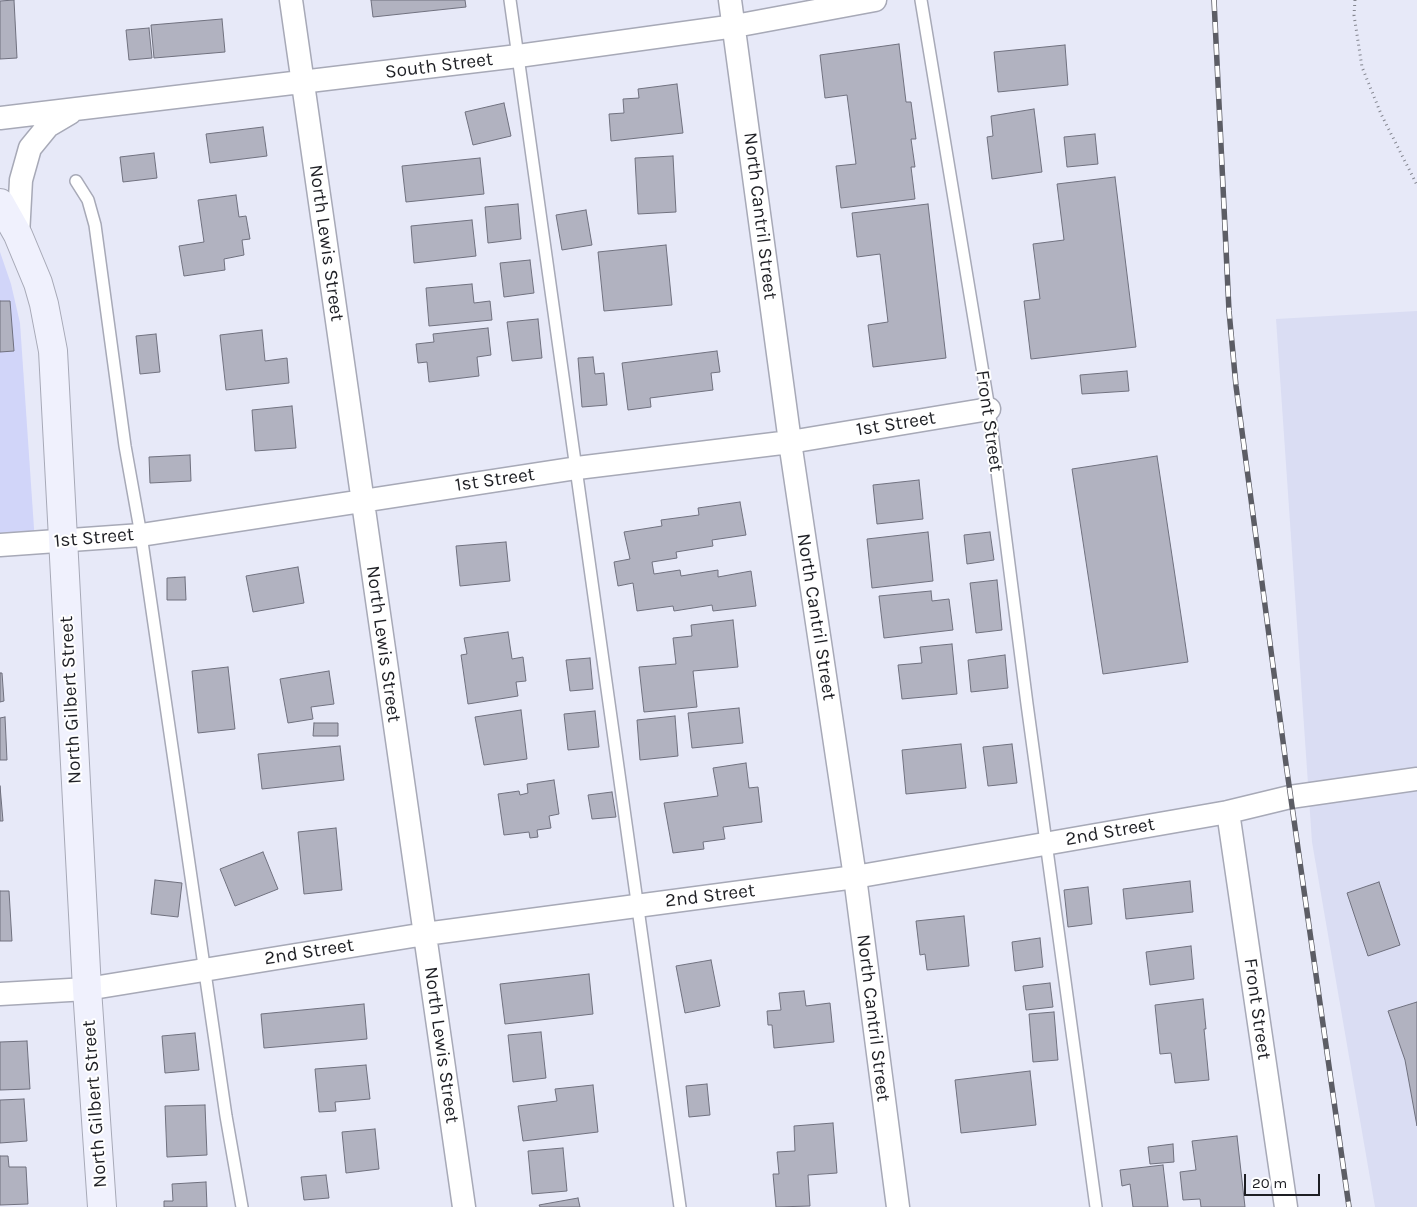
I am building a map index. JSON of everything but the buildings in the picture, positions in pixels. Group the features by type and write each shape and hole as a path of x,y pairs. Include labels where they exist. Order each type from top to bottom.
{"street":[{"name":"North Lewis Street","path":"291,0 304,81 361,499 464,1207"},
{"name":"North Cantril Street","path":"730,0 790,442 855,877 898,1207"},
{"name":"South Street","path":"0,118 518,56 735,26 876,0"},
{"path":"18,234 21,180 30,148 48,126 76,110"},
{"name":"North Gilbert Street","path":"0,203 29,257 44,304 53,351 87,989 102,1207"},
{"name":"1st Street","path":"0,545 62,542 141,534 361,499 577,468 790,442 989,409"},
{"name":"2nd Street","path":"0,994 87,989 425,934 855,877 1228,812 1290,797 1417,779"},
{"name":"Front Street","path":"1228,812 1286,1207"}],"lane":[{"path":"510,0 680,1207"},
{"name":"Front Street","path":"921,0 989,409 1026,704 1048,843 1096,1207"},
{"path":"76,181 88,200 95,225 125,446 141,534 226,1116 242,1207"}],"path":[{"path":"1354,0 1354,15 1362,67 1381,114 1417,186"}],"shaded area":[{"path":"0,252 11,284 20,323 35,543 0,545"},
{"path":"1417,311 1417,1207 1375,1207 1312,842 1276,319"}],"railway":[{"path":"1214,0 1229,311 1236,386 1286,764 1349,1207"}]}
